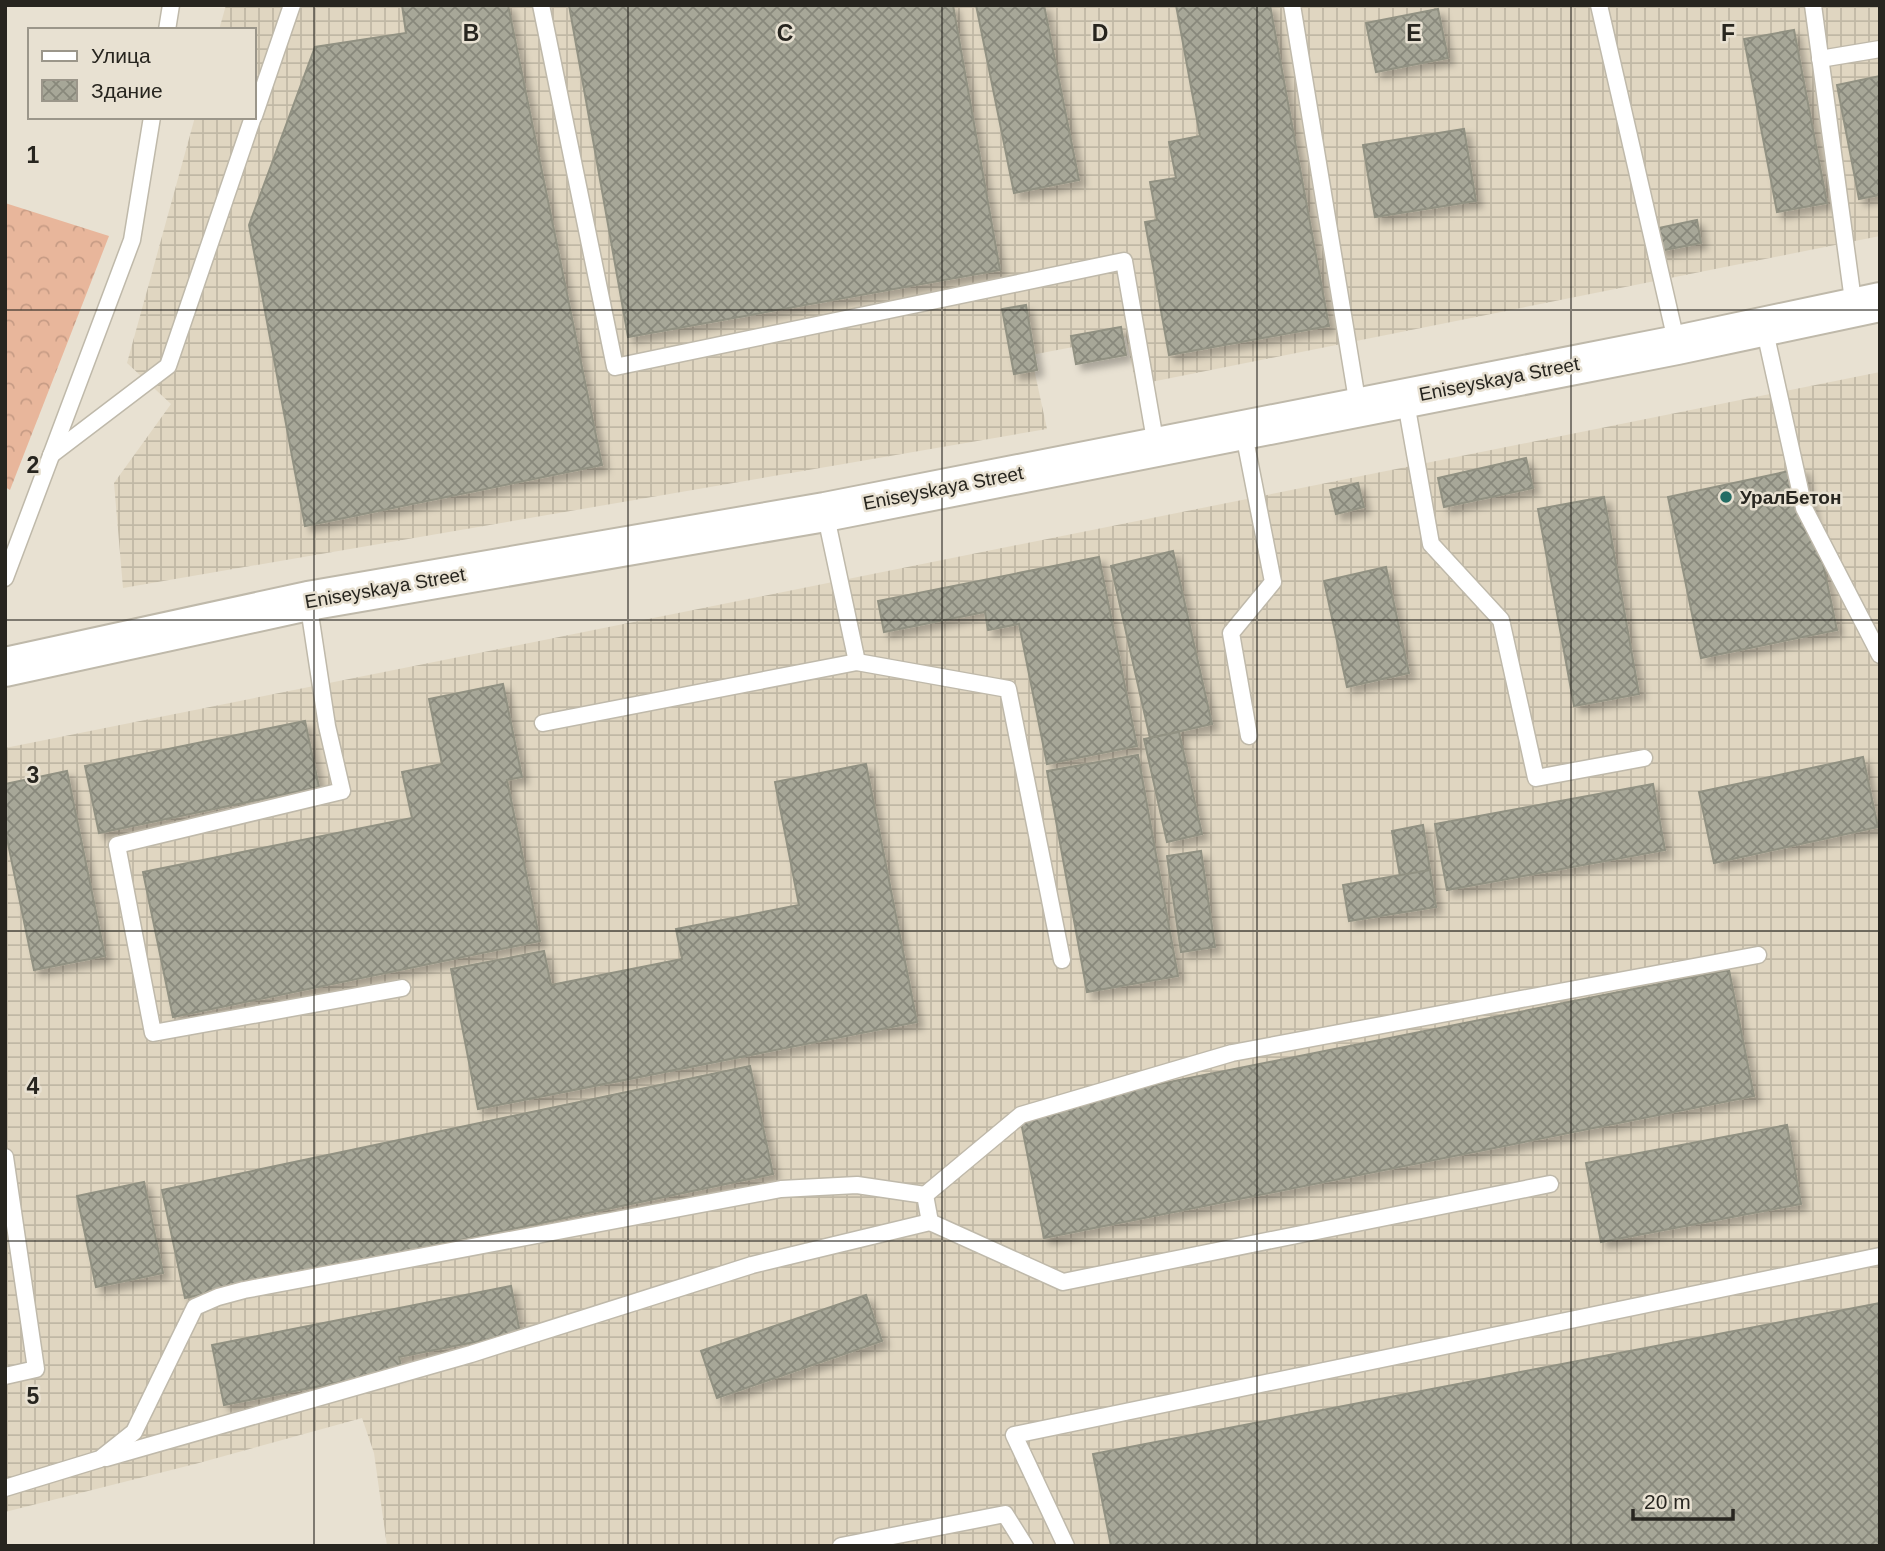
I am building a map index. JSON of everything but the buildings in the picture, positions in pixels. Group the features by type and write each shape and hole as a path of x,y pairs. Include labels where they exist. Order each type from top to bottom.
{"street":[{"name":"Eniseyskaya Street","path":"5,667 308,601 825,512 1677,345 1867,305"}],"lane":[{"path":"167,28 171,5"},
{"path":"256,108 292,5"},
{"path":"541,5 615,367 1124,261 1156,446"},
{"path":"1292,5 1358,406"},
{"path":"1599,5 1677,345"},
{"path":"1813,5 1820,59 1867,305"},
{"path":"1820,59 1880,49"},
{"path":"5,578 132,240 152,119"},
{"path":"51,455 167,366 252,119"},
{"path":"1764,327 1804,508 1880,655"},
{"path":"1405,397 1431,544 1501,620 1536,778 1644,758"},
{"path":"1243,429 1273,582 1231,633 1249,736"},
{"path":"825,512 857,662"},
{"path":"308,601 327,726 342,791 117,845 153,1033 402,988"},
{"path":"542,723 857,662 1008,689 1062,960"},
{"path":"100,1459 134,1432 195,1307 218,1297 781,1189 857,1185 925,1195 1021,1115 1232,1053 1758,955"},
{"path":"5,1157 36,1369 5,1376"},
{"path":"5,1488 471,1354 751,1265 930,1222 1063,1282 1550,1184"},
{"path":"925,1195 930,1222"},
{"path":"1066,1546 1014,1435 1880,1255"},
{"path":"841,1546 1005,1514 1025,1546"}],"shaded area":[{"path":"226,5 1880,5 1880,236 1136,385 1126,337 1031,355 1047,429 123,588 114,483 171,404 127,363 194,119 256,119 256,28 220,28"},
{"path":"1880,372 1880,1546 387,1546 374,1453 362,1418 5,1512 5,748"}],"green space":[{"path":"5,203 109,236 10,490 5,487"}],"place":[{"name":"УралБетон","path":"1726,497"}]}
